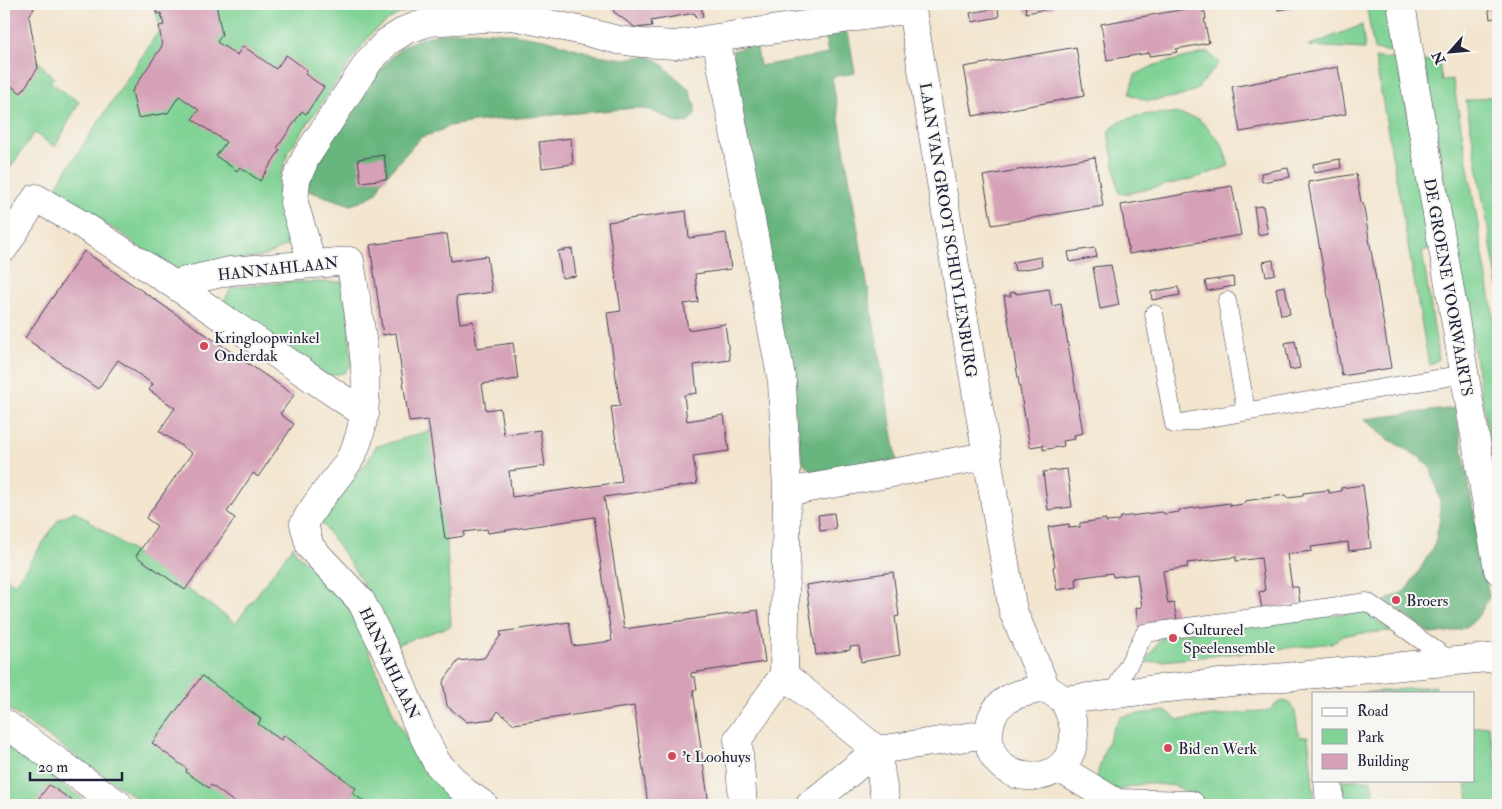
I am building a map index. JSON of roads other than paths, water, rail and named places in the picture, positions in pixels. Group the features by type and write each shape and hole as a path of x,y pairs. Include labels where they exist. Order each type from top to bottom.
{"street":[{"name":"DE GROENE VOORWAARTS","path":"1401,4 1498,570"},
{"path":"312,263 294,202 296,180 306,157 369,61 386,42 406,30 429,22 538,13 618,40 675,45 911,6"},
{"name":"LAAN VAN GROOT SCHUYLENBURG","path":"911,6 1013,612 1055,694"},
{"path":"716,38 782,381 787,492 784,567 784,675 738,739 743,805"},
{"path":"4,248 36,198 81,224 173,284 365,414"},
{"name":"HANNAHLAAN","path":"173,284 230,271 350,261 364,360 365,414 359,437 348,462 313,507 304,524 310,547 361,601 395,669 416,720 437,763 465,792 484,805"},
{"path":"787,492 986,456"},
{"path":"1055,694 1074,731 1073,745 1068,757 1059,768 1047,775 1034,777 1020,776 1008,771 997,762 990,748 988,734 991,719 998,706 1010,697 1055,694 1114,694 1318,683 1451,661 1498,657"},
{"path":"784,675 877,750 886,805"},
{"path":"4,723 119,805"},
{"path":"810,805 877,750 988,734"},
{"path":"1059,768 1117,803 1191,805"},
{"path":"1328,782 1330,805"}],"lane":[{"path":"1227,301 1246,412"},
{"path":"1154,314 1174,424 1464,374"},
{"path":"1114,694 1145,633 1367,602 1451,661"}],"place":[{"name":"Kringloopwinkel Onderdak","path":"204,346"},
{"name":"Broers","path":"1396,600"},
{"name":"Cultureel Speelensemble","path":"1173,638"},
{"name":"Bid en Werk","path":"1168,748"},
{"name":"'t Loohuys","path":"672,756"}]}
